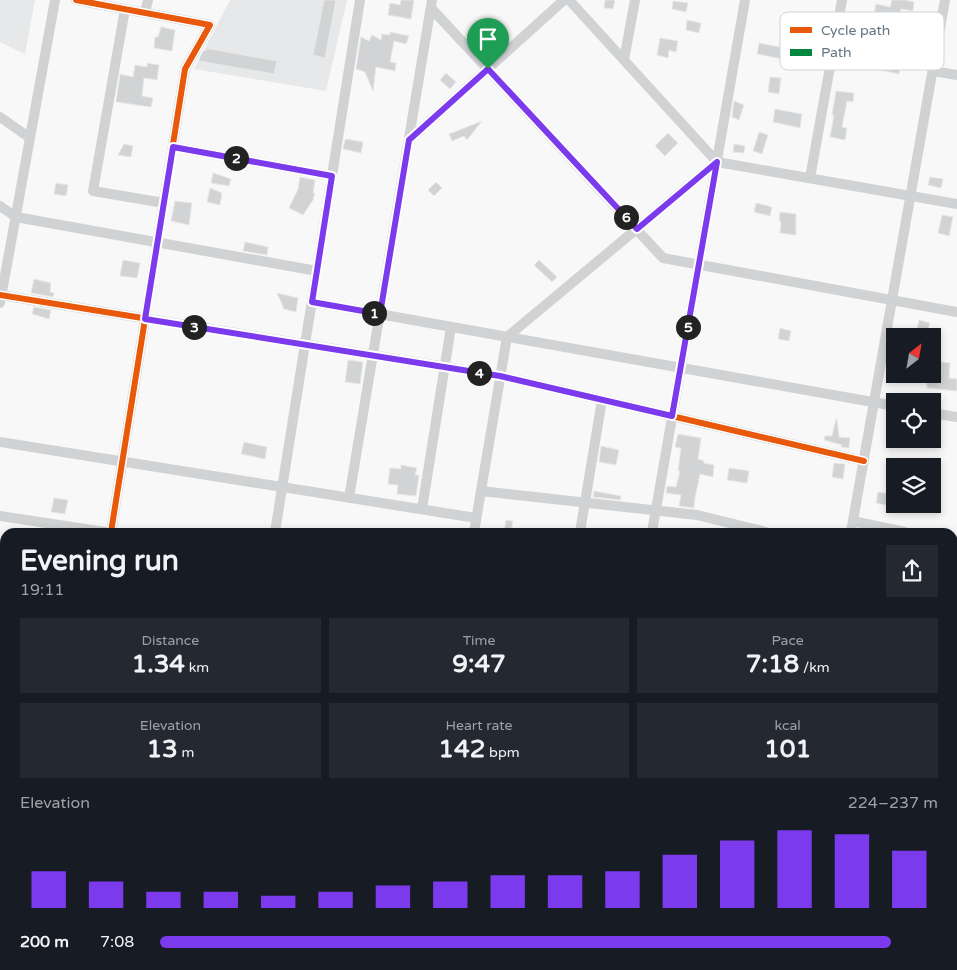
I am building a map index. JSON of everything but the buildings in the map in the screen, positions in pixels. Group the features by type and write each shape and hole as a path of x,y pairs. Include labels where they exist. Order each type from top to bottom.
{"street":[{"path":"56,0 0,298 145,319 500,376 864,461"},
{"path":"76,0 210,25 185,69 111,528"},
{"path":"146,13 148,0"},
{"path":"276,528 360,0"},
{"path":"409,140 564,0"},
{"path":"570,0 717,162 957,204"},
{"path":"624,60 635,0"},
{"path":"653,528 745,0"},
{"path":"431,4 488,69 663,258 957,312"},
{"path":"349,498 431,4"},
{"path":"125,9 93,191 164,203"},
{"path":"810,178 829,70"},
{"path":"852,528 933,71 957,75"},
{"path":"0,117 30,138"},
{"path":"173,147 332,176"},
{"path":"475,528 507,337 717,162"},
{"path":"0,206 16,217 317,271"},
{"path":"312,302 886,404"},
{"path":"422,509 451,327"},
{"path":"581,528 602,400"},
{"path":"941,414 957,417"},
{"path":"0,442 476,518"},
{"path":"481,491 697,515 750,528"},
{"path":"0,516 79,528"},
{"path":"853,521 886,528"}],"shaded area":[{"path":"0,0 35,0 25,54 0,42"},
{"path":"230,0 347,0 326,91 194,69"}],"cycle path":[{"path":"76,0 210,25 185,69 112,528"},
{"path":"0,295 501,376 864,461"}],"route":[{"path":"488,69 637,229 717,162 672,416 500,376 145,319 173,147 332,176 312,302 380,314 409,140 488,69"}]}
